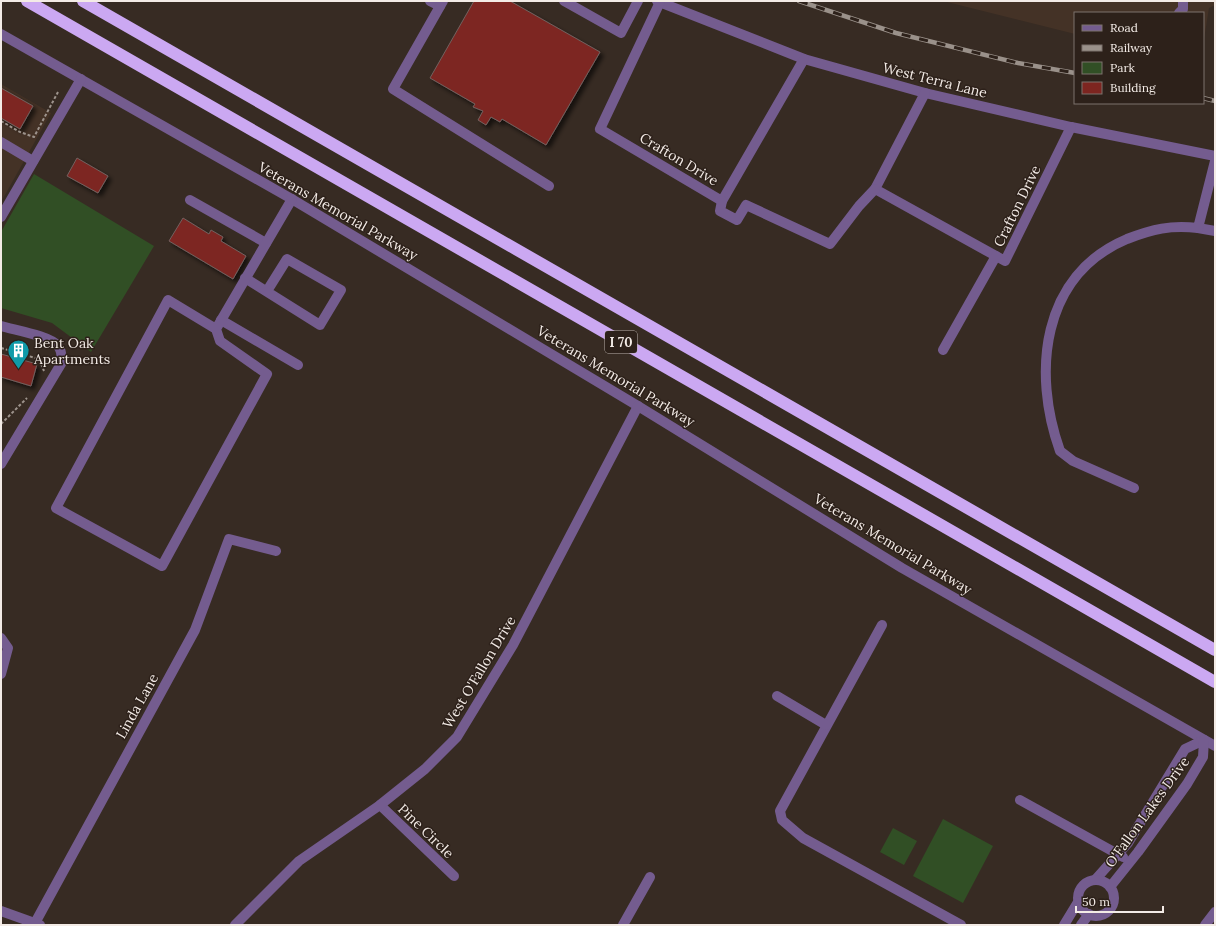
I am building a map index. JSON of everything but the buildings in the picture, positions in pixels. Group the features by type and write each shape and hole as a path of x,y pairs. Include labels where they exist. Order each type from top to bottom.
{"highway":[{"name":"I 70","path":"27,1 1215,682"},
{"name":"I 70","path":"83,1 1215,650"}],"street":[{"path":"430,1 442,4 392,89 548,186"},
{"path":"564,1 621,33 638,1"},
{"path":"1180,12 1183,9 1183,1"},
{"name":"West Terra Lane","path":"658,2 804,59 926,93 1072,127 1215,156"},
{"name":"Crafton Drive","path":"658,2 600,129 722,201 804,59"},
{"name":"Veterans Memorial Parkway","path":"1,34 292,199 638,406 902,568 1215,746"},
{"path":"1,217 4,205 33,161 81,80"},
{"path":"722,201 720,211 737,220 746,205 830,244 859,206 875,189 926,93"},
{"name":"Crafton Drive","path":"875,189 1005,261 1072,127"},
{"path":"1,142 33,161"},
{"path":"1198,228 1215,160"},
{"path":"216,329 168,300 56,508 162,566 267,374 220,341 216,329 292,199"},
{"path":"190,200 266,243"},
{"path":"1134,488 1073,461 1060,451 1046,391 1046,359 1052,323 1057,307 1065,292 1080,273 1097,256 1115,244 1157,229 1180,226 1215,231"},
{"path":"943,350 996,256"},
{"path":"246,278 266,291 320,325 341,290 287,259 266,291"},
{"path":"221,320 298,365"},
{"path":"1,326 48,339 58,345 62,355 61,364 1,464"},
{"name":"West O'Fallon Drive","path":"239,924 299,861 380,805 425,769 466,726 513,645 638,406"},
{"name":"Linda Lane","path":"37,924 195,630 229,539 276,551"},
{"path":"882,625 784,799 780,811 782,820 802,838 961,925"},
{"path":"1,638 8,648 1,674"},
{"path":"777,696 826,725"},
{"name":"O'Fallon Lakes Drive","path":"1095,880 1128,843 1157,798 1185,749 1204,740 1203,757 1187,784 1110,887"},
{"path":"1020,800 1119,854 1130,862"},
{"name":"Pine Circle","path":"380,805 454,876"},
{"path":"623,925 650,877"},
{"name":"O'Fallon Lakes Drive","path":"1064,925 1078,902 1081,887 1091,880 1101,881 1110,887 1113,897 1110,908 1101,915 1089,914"},
{"path":"1078,902 1080,907 1089,914 1081,925"},
{"path":"1,911 37,924"},
{"path":"1205,925 1215,912"}],"path":[{"path":"1,121 20,132 34,137 58,92"},
{"path":"1,348 39,359 45,374"},
{"path":"1,424 30,395"}],"shaded area":[{"path":"943,1 1215,1 1215,5 1209,8 1204,39 1204,12 1074,12 1074,34"},
{"path":"1,84 51,113 1,202"}],"green space":[{"path":"34,174 154,246 91,352 52,323 1,308 1,232"},
{"path":"943,819 993,846 963,903 913,876"},
{"path":"893,828 917,841 904,865 880,852"}],"railway":[{"path":"799,1 896,33 1018,63 1074,73"},
{"path":"1204,98 1215,101"}],"place":[{"name":"Bent Oak Apartments","path":"18,370"}]}
